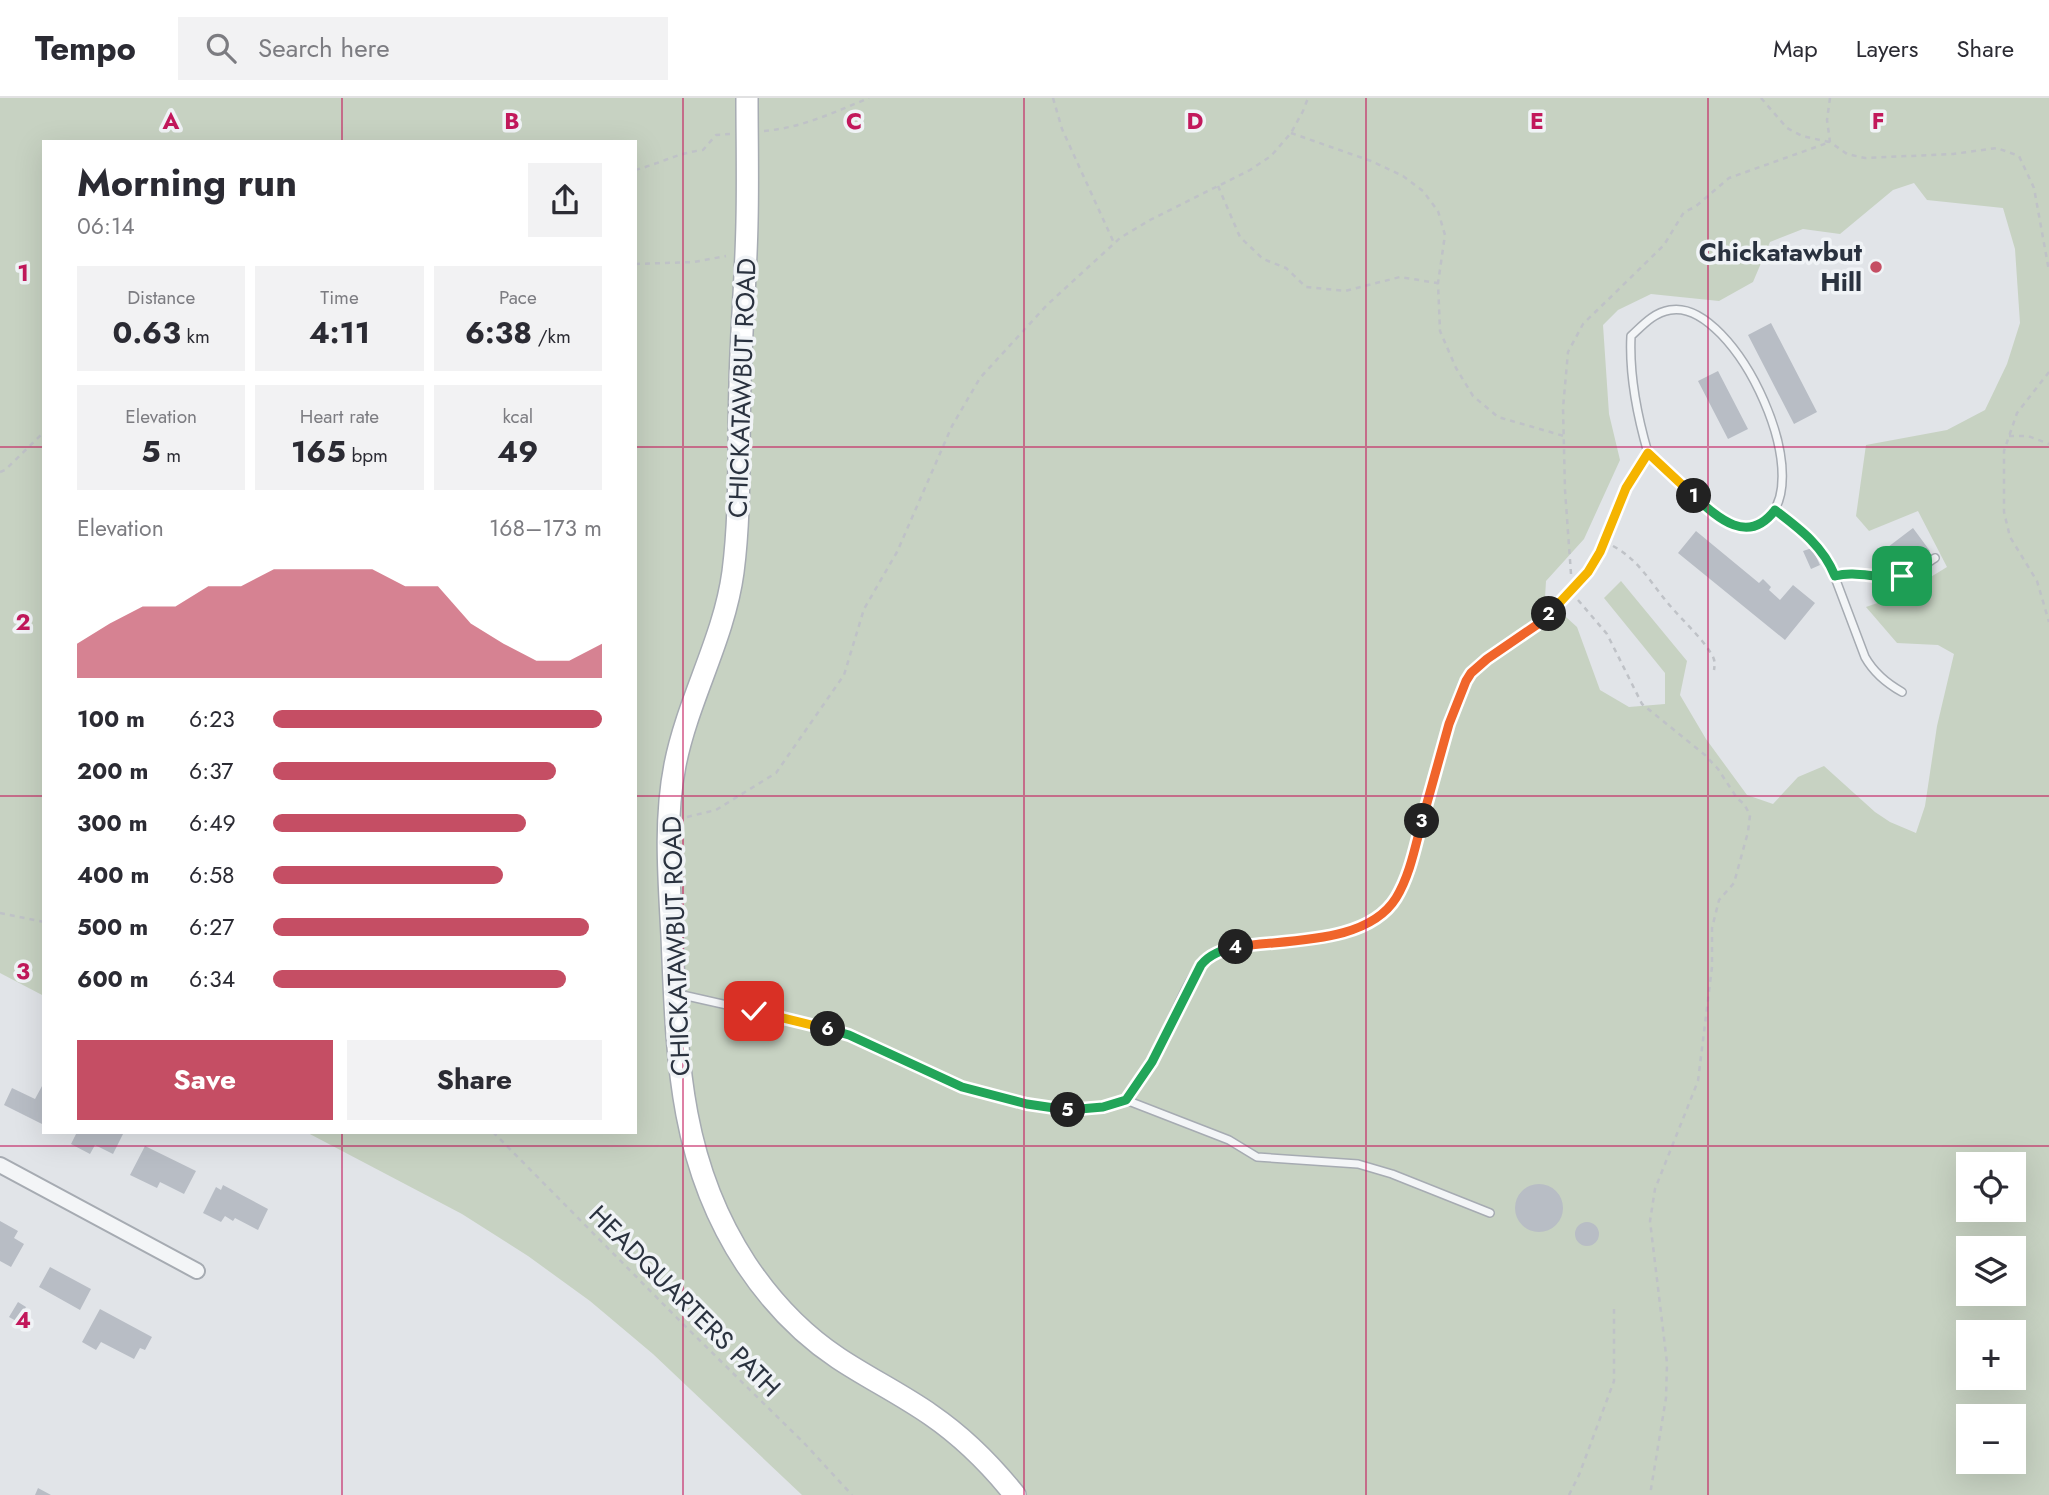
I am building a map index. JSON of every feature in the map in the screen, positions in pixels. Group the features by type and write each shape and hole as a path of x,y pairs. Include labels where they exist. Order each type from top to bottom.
{"main road":[{"name":"CHICKATAWBUT ROAD","path":"747,98 746,252 733,575 716,639 681,742 668,822 674,993 680,1075 691,1139 704,1178 734,1245 777,1303 812,1338 838,1358 939,1421 981,1455 1015,1495"}],"street":[{"path":"0,1166 197,1271"}],"lane":[{"path":"1672,309 1695,312 1714,326 1759,389 1776,434 1781,460 1782,489 1775,510 1768,518 1753,526 1740,527 1727,523 1711,512 1648,453 1638,419 1630,361 1631,336 1655,314 1672,309"},
{"path":"1126,1100 1152,1062 1195,974 1206,958 1234,947 1297,941 1340,933 1374,920 1389,907 1408,874 1449,724 1466,681 1487,659 1541,622 1588,572 1626,488 1648,453"},
{"path":"1775,510 1812,539 1828,559 1870,666 1883,680 1902,692"},
{"path":"1835,576 1902,576 1935,558"},
{"path":"674,993 849,1035 962,1087 1027,1104 1074,1110 1103,1107 1126,1100 1228,1140 1257,1157 1358,1164 1392,1174 1490,1213"}],"path":[{"path":"790,127 869,98"},
{"path":"1053,98 1062,129 1114,243"},
{"path":"668,822 716,810 776,773 844,675 863,609 897,552 953,426 980,378 1047,305 1114,243 1150,220 1250,170 1271,156 1291,133 1308,98"},
{"path":"1761,98 1787,128 1802,136 1830,142 1847,154 1865,158 1954,154 1997,148 2019,156 2034,188 2049,271"},
{"path":"1830,98 1827,120 1830,142"},
{"path":"1291,133 1371,161 1403,176 1423,191 1438,211 1445,235 1438,283 1440,331 1455,368 1473,396 1498,417 1564,436"},
{"path":"637,170 656,165 678,154 703,150"},
{"path":"1218,186 1240,237 1263,259 1286,268 1306,287 1345,291 1400,276 1438,283"},
{"path":"637,264 694,262 746,252"},
{"path":"2049,372 2017,413 2004,451 2004,512 2010,537 2037,581 2049,622"},
{"path":"0,472 42,434"},
{"path":"2009,436 2028,436 2049,444"},
{"path":"1604,541 1625,552 1640,566 1665,600 1703,642 1713,657 1714,670"},
{"path":"1573,589 1581,605 1607,634 1642,704 1705,755 1744,804 1750,816 1734,883 1719,900 1712,928 1712,967 1699,1081 1655,1189 1651,1211 1650,1222 1667,1363 1666,1398 1650,1495"},
{"path":"0,913 42,922"},
{"name":"HEADQUARTERS PATH","path":"495,1134 805,1444 852,1495"},
{"path":"1569,1495 1614,1381 1614,1309"}],"green space":[{"path":"0,98 2049,98 2049,1495 802,1495 653,1354 590,1301 528,1256 462,1214 310,1134 637,1134 637,140 42,140 42,995 0,973","holes":["1914,183 1927,200 2003,208 2015,249 2020,323 2007,364 1985,410 1947,430 1866,445 1856,516 1869,531 1918,511 1947,567 1903,594 1866,607 1897,643 1938,645 1954,654 1937,726 1925,806 1916,833 1875,812 1824,766 1798,777 1773,804 1747,795 1706,739 1680,695 1687,661 1621,581 1604,598 1665,673 1665,704 1629,707 1600,690 1577,627 1545,598 1546,581 1584,539 1620,460 1609,414 1603,325 1618,310 1651,294 1719,301 1753,282 1770,242 1803,229 1840,234 1893,190"]}],"building":[{"path":"1771,323 1817,412 1794,424 1748,335"},
{"path":"1718,371 1748,429 1728,439 1698,381"},
{"path":"1913,528 1930,551 1905,569 1888,547"},
{"path":"1696,531 1759,583 1763,579 1771,587 1769,590 1780,600 1793,585 1815,603 1785,640 1678,553"},
{"path":"1812,548 1820,565 1811,569 1803,551"},
{"path":"42,1086 42,1124 4,1105 12,1088 35,1099"},
{"path":"76,1134 123,1134 113,1154 95,1145 90,1154 71,1144"},
{"path":"145,1146 196,1171 184,1194 160,1182 157,1188 130,1175"},
{"path":"1539,1184 1556,1191 1563,1208 1556,1225 1539,1232 1522,1225 1515,1208 1522,1191"},
{"path":"223,1185 268,1209 258,1230 235,1218 233,1221 225,1216 221,1222 203,1213 216,1187 221,1190"},
{"path":"0,1221 18,1231 14,1238 24,1244 11,1267 0,1261"},
{"path":"1587,1222 1598,1229 1599,1234 1592,1245 1587,1246 1576,1239 1575,1234 1582,1223"},
{"path":"50,1267 91,1289 80,1310 39,1287"},
{"path":"18,1302 26,1307 18,1322 9,1317"},
{"path":"100,1309 152,1337 145,1350 140,1348 134,1359 101,1342 96,1350 82,1342"},
{"path":"38,1488 51,1495 35,1495"}],"place":[{"name":"Chickatawbut Hill","path":"1876,267"}],"route":[{"path":"754,1011 849,1035 962,1087 1027,1104 1074,1110 1103,1107 1126,1100 1152,1062 1195,974 1206,958 1234,947 1297,941 1340,933 1366,925 1383,914 1395,900 1408,874 1449,724 1462,688 1471,673 1487,659 1541,622 1588,572 1600,552 1626,488 1648,453 1711,512 1727,523 1740,527 1753,526 1768,518 1775,510 1812,539 1828,559 1835,576 1902,576"}]}
